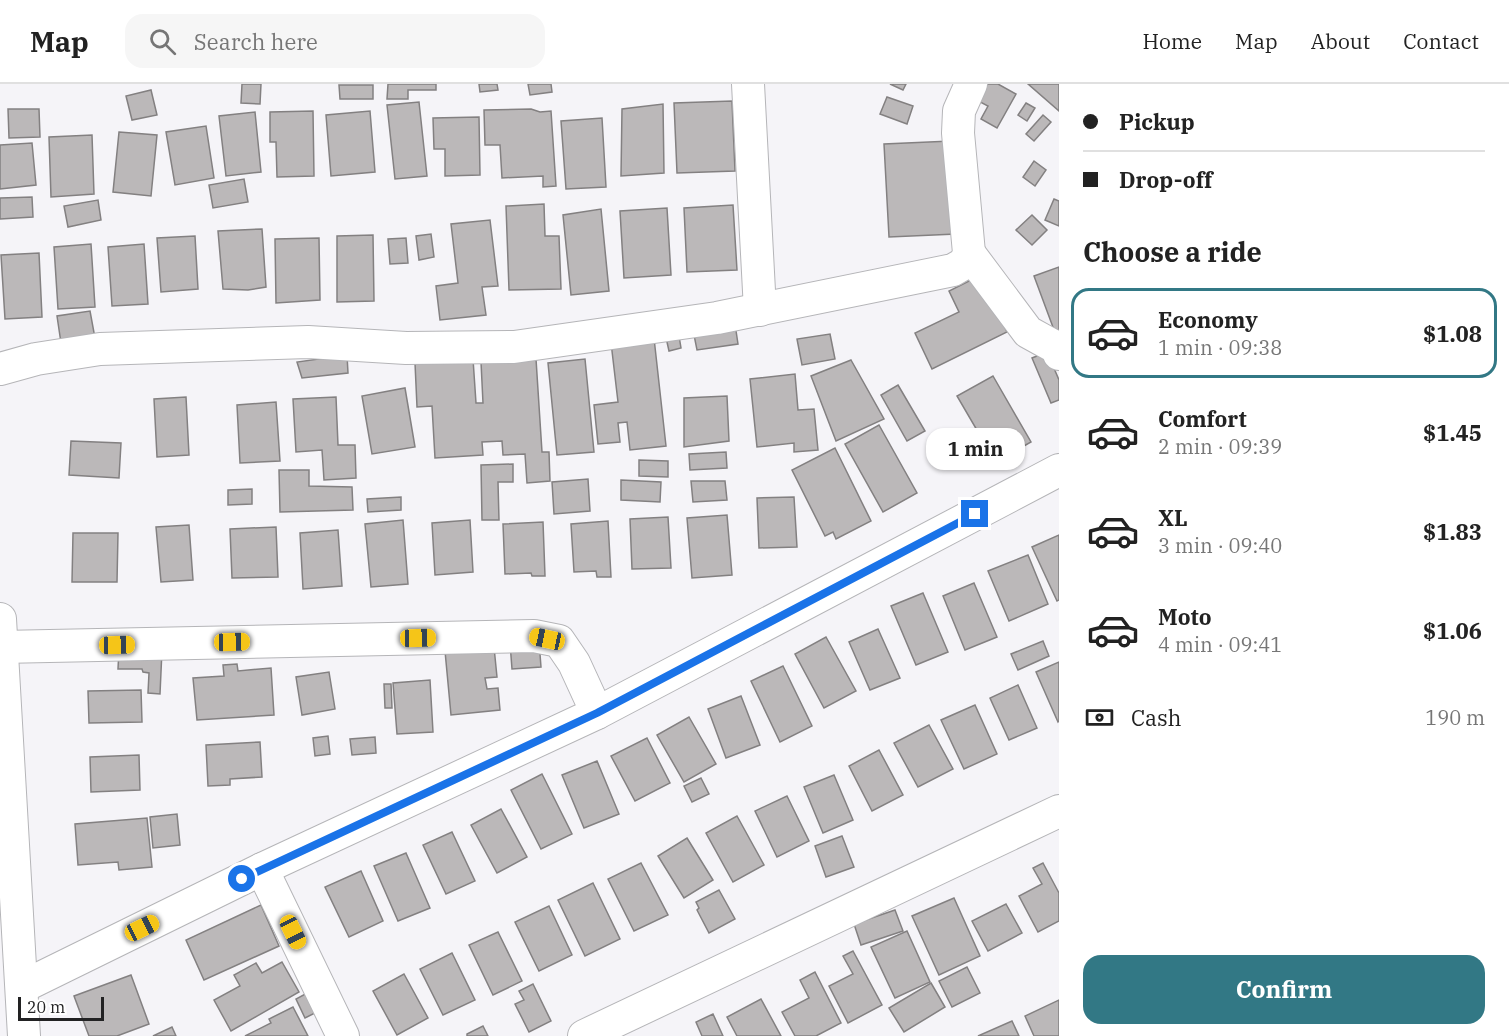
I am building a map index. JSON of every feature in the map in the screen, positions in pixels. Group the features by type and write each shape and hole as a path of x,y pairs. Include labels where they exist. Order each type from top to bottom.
{"street":[{"path":"748,84 760,310"},
{"path":"0,369 36,359 100,349 308,342 405,348 513,347 760,310 953,270 965,263 969,253 958,111 971,84"},
{"path":"969,253 1028,332 1057,348 1059,354"},
{"path":"22,987 262,869 597,713 1059,470"},
{"path":"24,1036 0,633 534,636 560,641 574,663 597,713"},
{"path":"584,1036 1059,811"},
{"path":"262,869 343,1036"}],"building":[{"path":"242,84 261,84 260,104 241,103"},
{"path":"388,84 436,84 436,90 408,90 408,99 387,99"},
{"path":"479,84 497,84 498,90 480,92"},
{"path":"528,84 551,84 552,92 530,95"},
{"path":"890,84 906,84 903,90"},
{"path":"973,84 998,84 1016,94 997,128 981,119 988,106 967,95"},
{"path":"1028,84 1059,84 1059,111"},
{"path":"339,85 373,85 373,99 340,99"},
{"path":"151,90 157,115 132,120 126,96"},
{"path":"887,97 913,106 907,124 880,114"},
{"path":"732,101 735,171 677,173 674,103"},
{"path":"419,102 427,176 395,179 387,105"},
{"path":"1026,103 1035,108 1027,121 1018,115"},
{"path":"663,104 664,173 621,176 622,109"},
{"path":"8,109 39,109 40,137 9,138"},
{"path":"531,109 540,112 551,111 556,186 543,187 543,176 502,178 500,145 485,145 484,110"},
{"path":"313,111 314,176 277,177 276,142 270,142 270,112"},
{"path":"370,111 375,172 331,176 326,115"},
{"path":"255,112 261,172 226,176 219,116"},
{"path":"1043,115 1051,122 1034,141 1026,134"},
{"path":"479,117 480,175 445,176 445,149 434,149 433,118"},
{"path":"602,118 606,187 566,189 561,121"},
{"path":"206,126 214,178 175,185 166,132"},
{"path":"119,132 157,135 151,196 113,192"},
{"path":"92,135 94,194 51,197 49,137"},
{"path":"951,141 956,234 889,237 884,144"},
{"path":"32,143 36,185 0,189 0,145"},
{"path":"1034,161 1046,170 1035,186 1023,177"},
{"path":"244,179 248,202 213,208 209,185"},
{"path":"32,197 33,217 0,219 0,198"},
{"path":"1054,199 1059,201 1059,226 1045,220"},
{"path":"98,200 101,220 68,227 64,206"},
{"path":"544,204 545,236 559,236 561,289 509,290 506,206"},
{"path":"733,205 737,270 687,272 684,208"},
{"path":"667,208 671,275 624,278 620,211"},
{"path":"601,209 609,291 571,295 563,215"},
{"path":"1032,215 1047,230 1032,245 1016,230"},
{"path":"490,220 498,286 482,287 486,315 440,320 436,286 458,283 451,224"},
{"path":"262,229 266,287 248,290 223,289 218,231"},
{"path":"431,234 434,257 419,260 416,236"},
{"path":"373,235 374,301 337,302 337,236"},
{"path":"195,236 198,289 161,292 157,238"},
{"path":"319,238 320,300 276,303 275,239"},
{"path":"406,238 408,263 390,264 388,239"},
{"path":"91,244 95,307 58,309 54,247"},
{"path":"144,244 148,304 112,306 108,247"},
{"path":"39,253 42,317 5,319 1,255"},
{"path":"1059,267 1059,337 1057,338 1034,276"},
{"path":"979,276 1007,332 932,369 915,333 959,312 949,291"},
{"path":"90,311 95,338 61,343 57,316"},
{"path":"735,324 738,344 697,350 693,330"},
{"path":"653,329 666,446 630,450 627,422 618,423 620,442 598,444 594,405 618,402 610,334"},
{"path":"678,330 681,348 669,351 665,333"},
{"path":"830,334 835,359 802,365 797,339"},
{"path":"1047,352 1059,380 1059,400 1051,403 1032,358"},
{"path":"347,355 348,373 302,378 297,362"},
{"path":"473,359 476,403 483,403 481,362 536,359 542,452 549,452 550,481 527,483 525,454 503,455 502,441 482,442 483,455 435,458 432,406 417,407 415,363"},
{"path":"585,359 594,452 557,455 548,363"},
{"path":"851,360 884,419 836,441 811,376"},
{"path":"795,374 798,410 814,409 818,450 794,452 794,443 757,447 750,379"},
{"path":"993,376 1031,442 989,466 975,441 981,437 957,396"},
{"path":"898,385 925,431 907,441 881,395"},
{"path":"405,388 415,447 372,454 362,396"},
{"path":"727,396 729,441 684,447 684,398"},
{"path":"186,397 189,455 157,457 154,399"},
{"path":"336,397 338,445 355,445 356,478 324,480 322,450 296,452 293,399"},
{"path":"276,402 280,461 240,463 237,405"},
{"path":"879,425 917,493 883,512 845,444"},
{"path":"958,434 966,447 940,463 932,450"},
{"path":"71,441 121,443 119,478 69,475"},
{"path":"835,448 871,521 836,539 833,532 825,536 792,470"},
{"path":"726,452 727,468 690,470 689,454"},
{"path":"639,460 668,461 668,477 639,476"},
{"path":"513,464 513,482 498,482 499,520 482,520 481,465"},
{"path":"279,470 309,470 309,486 352,487 353,510 280,512"},
{"path":"588,479 590,511 554,514 552,482"},
{"path":"621,480 661,482 660,502 621,500"},
{"path":"691,481 725,481 727,500 693,502"},
{"path":"252,489 252,504 228,505 228,490"},
{"path":"401,497 401,510 368,512 367,499"},
{"path":"794,497 797,547 759,548 757,498"},
{"path":"727,515 732,575 692,578 687,518"},
{"path":"668,517 671,568 632,569 630,519"},
{"path":"403,520 408,584 371,587 365,524"},
{"path":"470,520 473,572 435,575 432,523"},
{"path":"608,521 611,577 597,577 596,571 574,572 571,524"},
{"path":"543,522 545,576 532,576 531,573 505,574 503,524"},
{"path":"189,525 193,580 161,582 156,527"},
{"path":"276,527 278,577 232,578 230,529"},
{"path":"338,530 342,586 303,589 300,533"},
{"path":"73,533 118,533 117,582 72,582"},
{"path":"1059,535 1059,600 1057,601 1032,547"},
{"path":"1028,555 1048,604 1009,621 988,571"},
{"path":"974,583 997,637 965,650 943,596"},
{"path":"923,593 948,652 916,665 891,606"},
{"path":"878,629 900,678 870,690 849,642"},
{"path":"826,637 856,691 824,708 795,654"},
{"path":"539,641 541,667 512,669 510,643"},
{"path":"1043,641 1049,656 1018,670 1011,654"},
{"path":"494,647 497,677 485,678 487,689 498,688 500,710 451,715 445,651"},
{"path":"119,649 162,650 160,694 148,693 149,673 143,672 142,669 118,669"},
{"path":"1059,662 1059,721 1058,722 1036,672"},
{"path":"237,664 238,671 271,668 274,715 197,720 193,678 224,676 223,665"},
{"path":"783,666 812,726 780,742 751,681"},
{"path":"329,672 335,709 302,715 296,677"},
{"path":"430,680 433,732 397,734 393,683"},
{"path":"384,684 391,684 392,708 385,708"},
{"path":"1018,685 1037,728 1009,740 990,698"},
{"path":"141,690 142,722 89,723 88,691"},
{"path":"741,696 760,745 726,758 708,709"},
{"path":"975,705 997,754 964,769 941,720"},
{"path":"689,717 716,764 684,782 657,735"},
{"path":"929,725 953,769 918,787 894,743"},
{"path":"328,736 330,754 315,756 313,738"},
{"path":"375,737 376,753 352,755 350,739"},
{"path":"647,738 670,783 635,801 611,756"},
{"path":"260,742 262,777 230,779 230,785 208,786 206,745"},
{"path":"879,750 903,795 872,811 849,766"},
{"path":"139,755 140,790 91,792 90,757"},
{"path":"597,761 619,814 584,828 562,775"},
{"path":"542,774 572,834 541,849 511,790"},
{"path":"834,775 853,820 823,833 804,787"},
{"path":"701,778 709,794 692,802 684,786"},
{"path":"787,796 809,841 777,857 755,811"},
{"path":"501,809 527,857 497,873 471,825"},
{"path":"177,814 180,845 153,848 150,817"},
{"path":"737,816 764,865 733,882 706,833"},
{"path":"147,818 152,867 119,870 118,862 78,865 75,824"},
{"path":"452,832 475,881 446,894 423,845"},
{"path":"842,836 854,867 826,877 815,846"},
{"path":"687,838 713,880 684,898 658,856"},
{"path":"406,853 430,908 398,921 374,866"},
{"path":"641,863 668,915 634,931 608,879"},
{"path":"1043,863 1059,893 1059,921 1038,932 1019,896 1042,884 1033,868"},
{"path":"361,871 383,921 349,937 325,887"},
{"path":"593,883 620,939 585,956 558,900"},
{"path":"719,890 735,919 709,933 697,910 699,908 696,902"},
{"path":"954,898 980,956 939,975 912,916"},
{"path":"1006,904 1022,933 988,951 972,921"},
{"path":"261,905 279,946 204,980 186,940"},
{"path":"549,906 572,955 539,971 515,922"},
{"path":"895,910 903,931 861,945 854,924"},
{"path":"907,931 930,982 895,998 871,947"},
{"path":"498,932 522,981 493,995 469,945"},
{"path":"853,951 882,1005 848,1023 829,986 853,974 843,956"},
{"path":"452,953 475,1000 443,1015 420,969"},
{"path":"282,962 299,992 231,1031 214,1000 240,986 234,975 256,963 262,973"},
{"path":"967,967 980,993 952,1007 939,981"},
{"path":"815,972 841,1023 816,1036 795,1036 782,1012 809,998 800,980"},
{"path":"404,974 428,1018 397,1035 373,991"},
{"path":"131,975 149,1024 117,1036 89,1036 74,996"},
{"path":"931,983 945,1007 904,1032 889,1008"},
{"path":"533,984 551,1021 529,1032 515,1004 524,1000 519,991"},
{"path":"309,992 319,1011 305,1018 296,999"},
{"path":"761,999 781,1036 737,1036 727,1017"},
{"path":"1059,1000 1059,1036 1034,1036 1025,1016"},
{"path":"293,1007 308,1036 245,1036 271,1023 269,1019"},
{"path":"713,1014 723,1036 702,1036 696,1022"},
{"path":"1012,1021 1019,1036 978,1036"},
{"path":"483,1026 488,1036 467,1036 467,1034"},
{"path":"172,1027 176,1036 153,1036"}],"route":[{"path":"242,879 597,713 975,514"}]}
